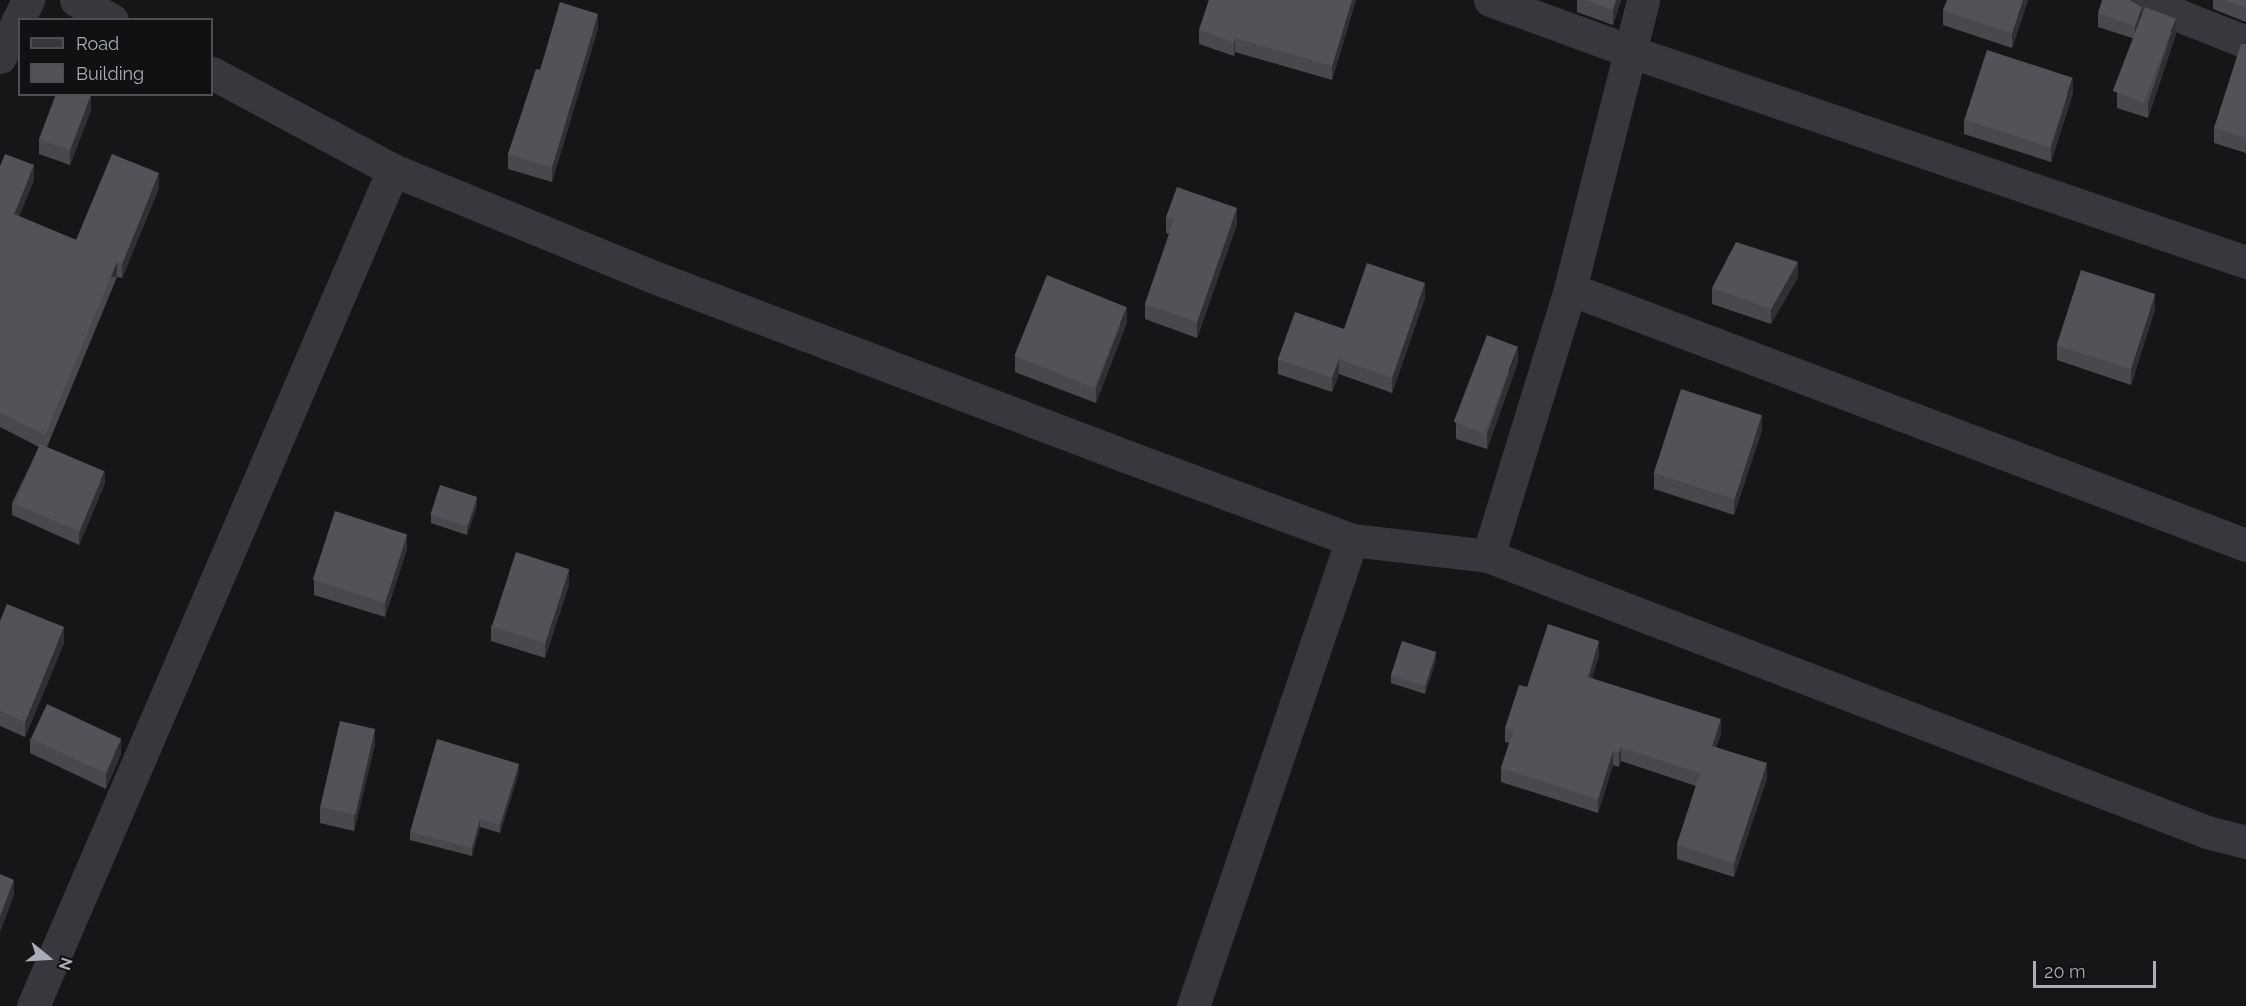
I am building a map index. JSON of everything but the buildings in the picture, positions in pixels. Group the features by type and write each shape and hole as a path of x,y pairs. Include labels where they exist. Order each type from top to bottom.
{"street":[{"path":"18,18 27,0"},
{"path":"76,0 108,18"},
{"path":"1490,0 1629,51 2246,262"},
{"path":"1488,556 1570,289 1643,0"},
{"path":"2140,0 2246,42"},
{"path":"0,57 18,19"},
{"path":"213,74 393,170 654,277 1352,540 1488,556 2208,832 2246,842"},
{"path":"33,1006 393,170"},
{"path":"1570,289 2246,544"},
{"path":"1192,1006 1352,540"}]}
